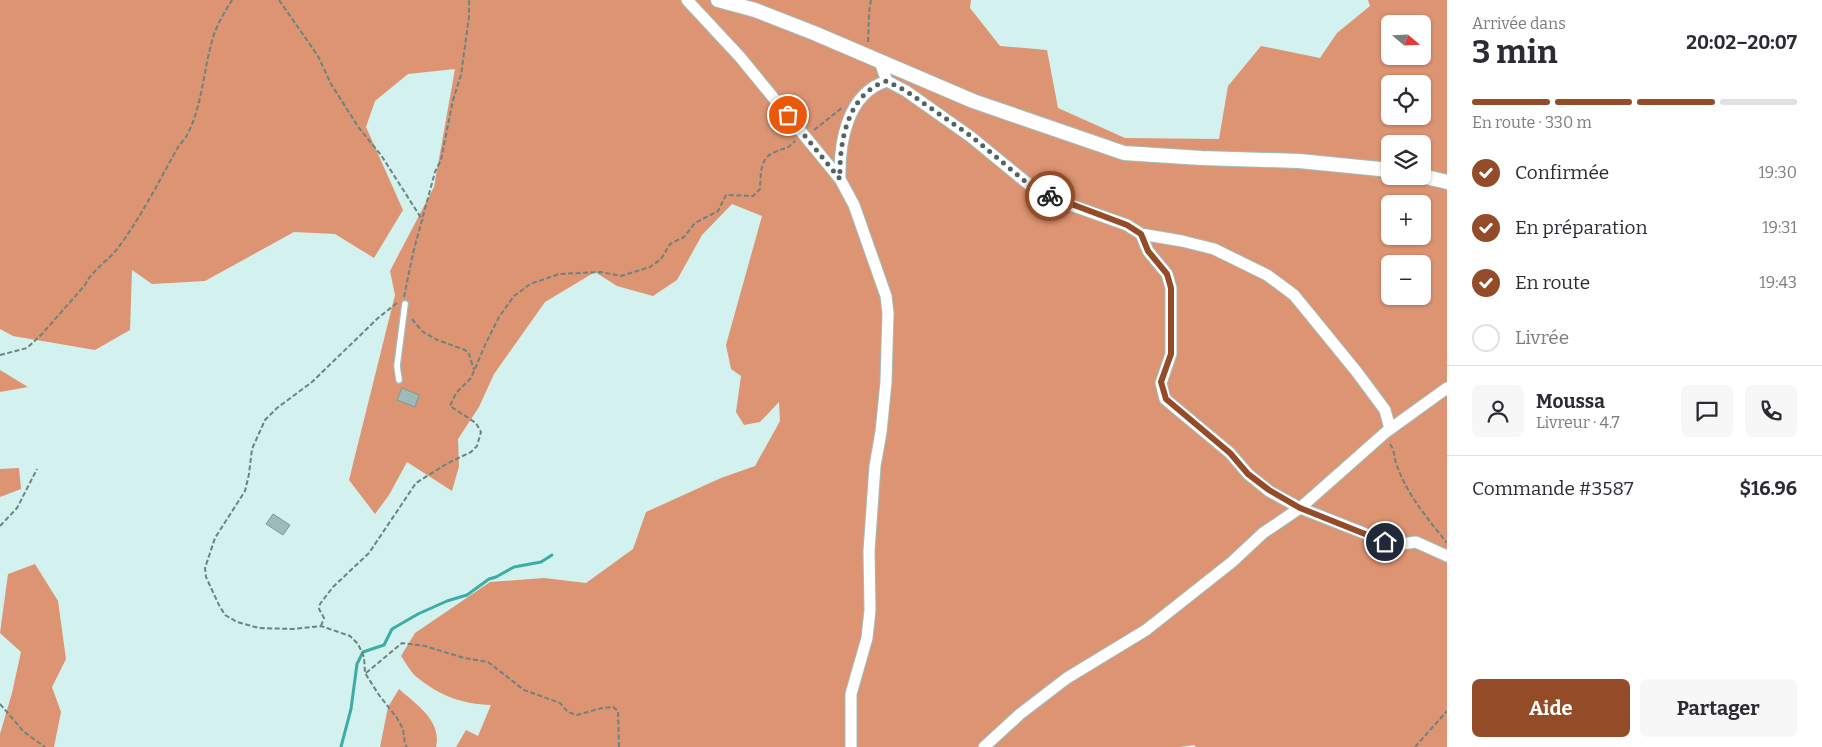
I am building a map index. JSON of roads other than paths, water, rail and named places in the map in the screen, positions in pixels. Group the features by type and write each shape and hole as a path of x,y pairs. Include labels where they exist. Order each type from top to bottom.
{"street":[{"path":"687,0 740,57 840,179 854,204 882,282 888,313 886,382 876,466 869,551 870,610 867,638 851,694 851,747"},
{"path":"718,0 755,10 814,32 973,101 1124,152 1201,158 1299,161 1381,169"},
{"path":"880,62 887,81 906,91 971,136 1032,187 1054,198 1127,225 1141,234 1214,249 1255,268 1294,295 1385,410 1388,431"},
{"path":"840,179 839,156 845,130 858,103 876,84 887,81"},
{"path":"1431,178 1447,182"},
{"path":"1141,234 1148,251 1167,274 1171,288 1171,354 1161,382 1166,399 1230,453 1255,479 1269,490 1300,508 1394,546 1416,542 1447,556"},
{"path":"984,747 1020,714 1067,678 1146,630 1232,562 1264,533 1300,508 1388,431 1447,388"}],"lane":[{"path":"399,380 397,366 404,302"}],"waterway":[{"path":"341,747 351,709 357,664 363,652 384,645 392,629 418,614 447,601 467,595 489,579 514,567 541,562 552,555"}]}
